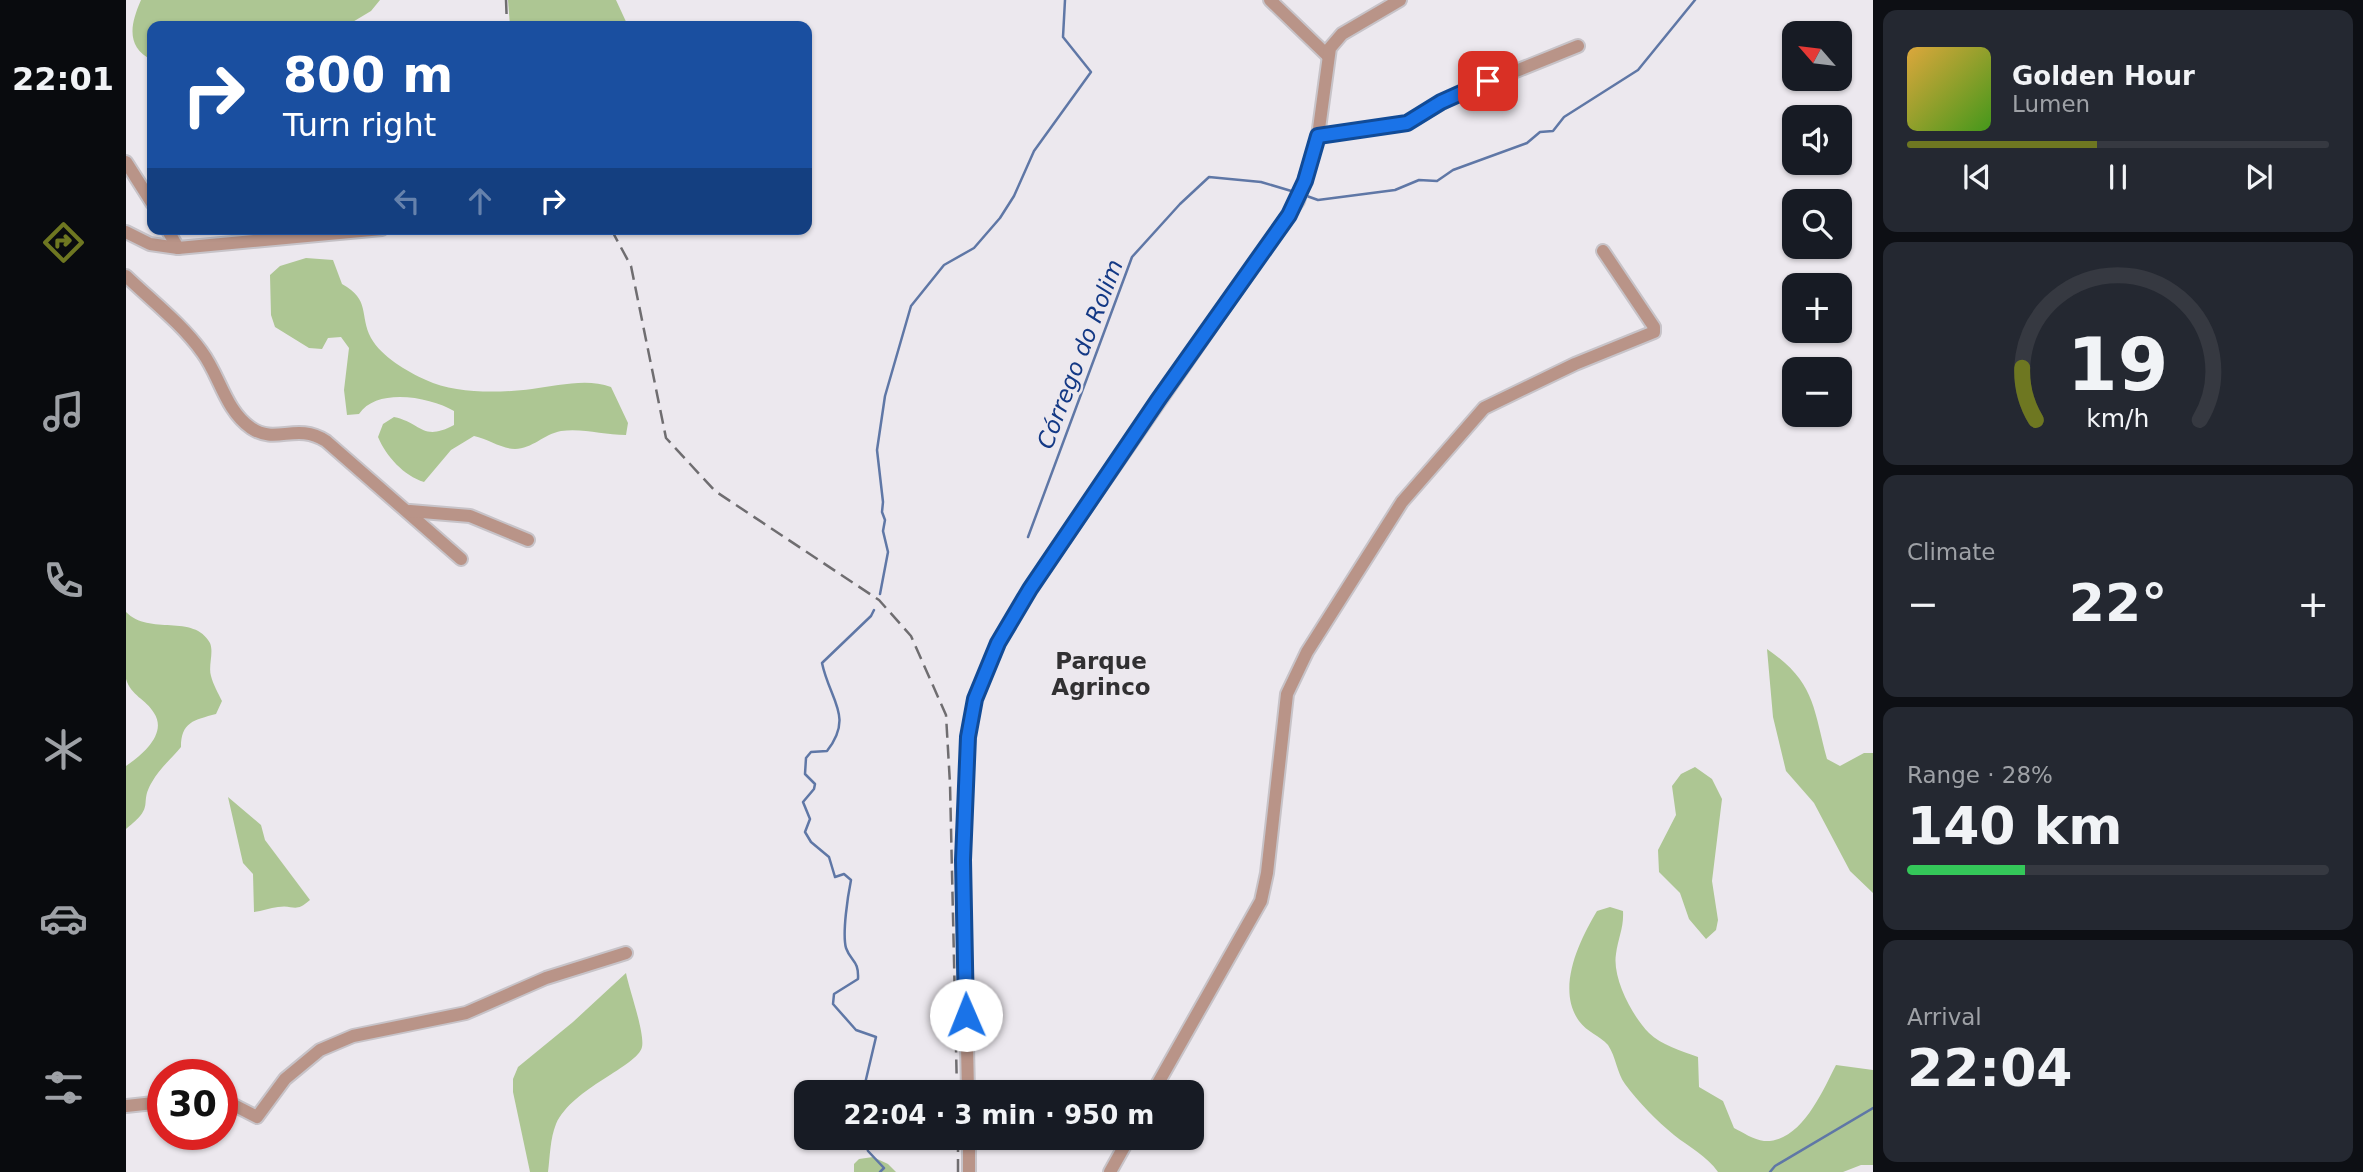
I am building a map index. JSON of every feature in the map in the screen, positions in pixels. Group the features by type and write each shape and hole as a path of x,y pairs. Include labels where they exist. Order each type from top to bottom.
{"street":[{"path":"1270,0 1327,55"},
{"path":"968,1080 963,860 968,737 975,699 998,643 1030,589 1300,194 1318,136 1327,55 1342,34 1399,0"},
{"path":"1318,136 1407,123 1454,96 1578,46"},
{"path":"126,162 147,195"},
{"path":"126,232 150,244 178,248 318,235"},
{"path":"170,235 178,248"},
{"path":"1160,1080 1261,901 1267,873 1287,694 1307,652 1381,531 1402,502 1484,408 1575,364 1654,332 1654,327 1603,251"},
{"path":"126,276 201,350 231,407 249,426 272,435 303,431 314,433 410,511 461,559"},
{"path":"410,511 470,516 528,540"},
{"path":"238,1107 257,1117 285,1079 320,1050 353,1036 466,1013 546,978 626,953"},
{"path":"126,1105 147,1103"},
{"path":"969,1150 969,1172"},
{"path":"1110,1172 1122,1150"}],"green space":[{"path":"141,0 380,0 371,11 354,21 147,21 147,57 134,42 134,18"},
{"path":"508,0 616,0 626,21 510,21"},
{"path":"306,258 333,260 342,284 361,302 371,338 395,363 411,372 450,388 492,392 582,383 601,384 611,387 628,423 626,435 561,431 527,447 515,449 474,436 451,450 424,482 417,479 396,464 386,451 378,437 383,424 394,417 422,430 435,432 454,425 454,411 432,402 391,397 378,400 359,414 347,415 344,390 349,348 341,337 328,338 322,349 309,348 275,327 271,315 270,275 280,266"},
{"path":"126,612 147,623 182,626 203,634 210,643 211,676 222,701 216,714 195,720 186,727 181,747 152,782 144,810 126,829 126,766 151,744 158,729 154,713 131,690 126,679"},
{"path":"1767,649 1795,673 1810,697 1827,759 1840,766 1864,753 1873,753 1873,893 1850,871 1814,803 1786,771 1773,717"},
{"path":"1695,767 1712,779 1722,799 1712,881 1718,920 1716,930 1706,939 1689,919 1680,893 1659,872 1658,850 1676,815 1672,786 1681,774"},
{"path":"228,797 261,825 265,840 310,900 305,904 297,908 283,906 254,912 253,874 243,863"},
{"path":"1610,907 1623,911 1616,964 1620,985 1630,1007 1643,1026 1659,1041 1698,1057 1699,1087 1723,1101 1734,1128 1764,1141 1789,1134 1809,1114 1836,1065 1873,1070 1873,1165 1861,1165 1843,1172 1718,1172 1703,1156 1654,1117 1625,1084 1608,1045 1582,1025 1572,1008 1570,980 1577,951 1597,911"},
{"path":"626,973 639,1022 642,1047 638,1055 589,1089 564,1111 554,1130 548,1172 530,1172 513,1092 513,1079 518,1067 573,1022"},
{"path":"873,1157 888,1164 896,1172 854,1172 854,1164 859,1159"}],"waterway":[{"path":"880,594 888,552 883,531 885,520 877,450 885,396 911,306 944,265 974,248 1000,218 1014,196 1034,151 1091,72 1063,37 1065,0"},
{"name":"Córrego do Rolim","path":"1304,195 1318,200 1395,190 1419,180 1437,181 1453,170 1527,143 1540,132 1553,131 1564,117 1638,70 1695,0"},
{"name":"Córrego do Rolim","path":"1028,537 1132,257 1180,204 1209,177 1261,182 1298,193"},
{"path":"866,1080 876,1037 856,1030 833,1004 834,994 858,979 857,968 848,953 845,941 851,880 844,874 835,877 829,857 811,842 805,832 810,819 803,802 815,784 805,774 806,758 811,752 827,751 839,728 838,708 822,663 874,610"},
{"path":"1770,1172 1775,1166 1873,1108"},
{"path":"868,1150 884,1168 880,1172"}],"railway":[{"path":"506,0 507,21"},
{"path":"614,235 631,266 666,438 715,491 879,600 911,636 946,715 957,1080"},
{"path":"958,1150 958,1172"}],"district":[{"name":"Parque Agrinco","path":"1101,674"}],"route":[{"path":"966,1015 963,860 968,737 975,699 998,643 1030,589 1158,400 1298,201 1318,136 1407,123 1441,102 1488,81"}]}
